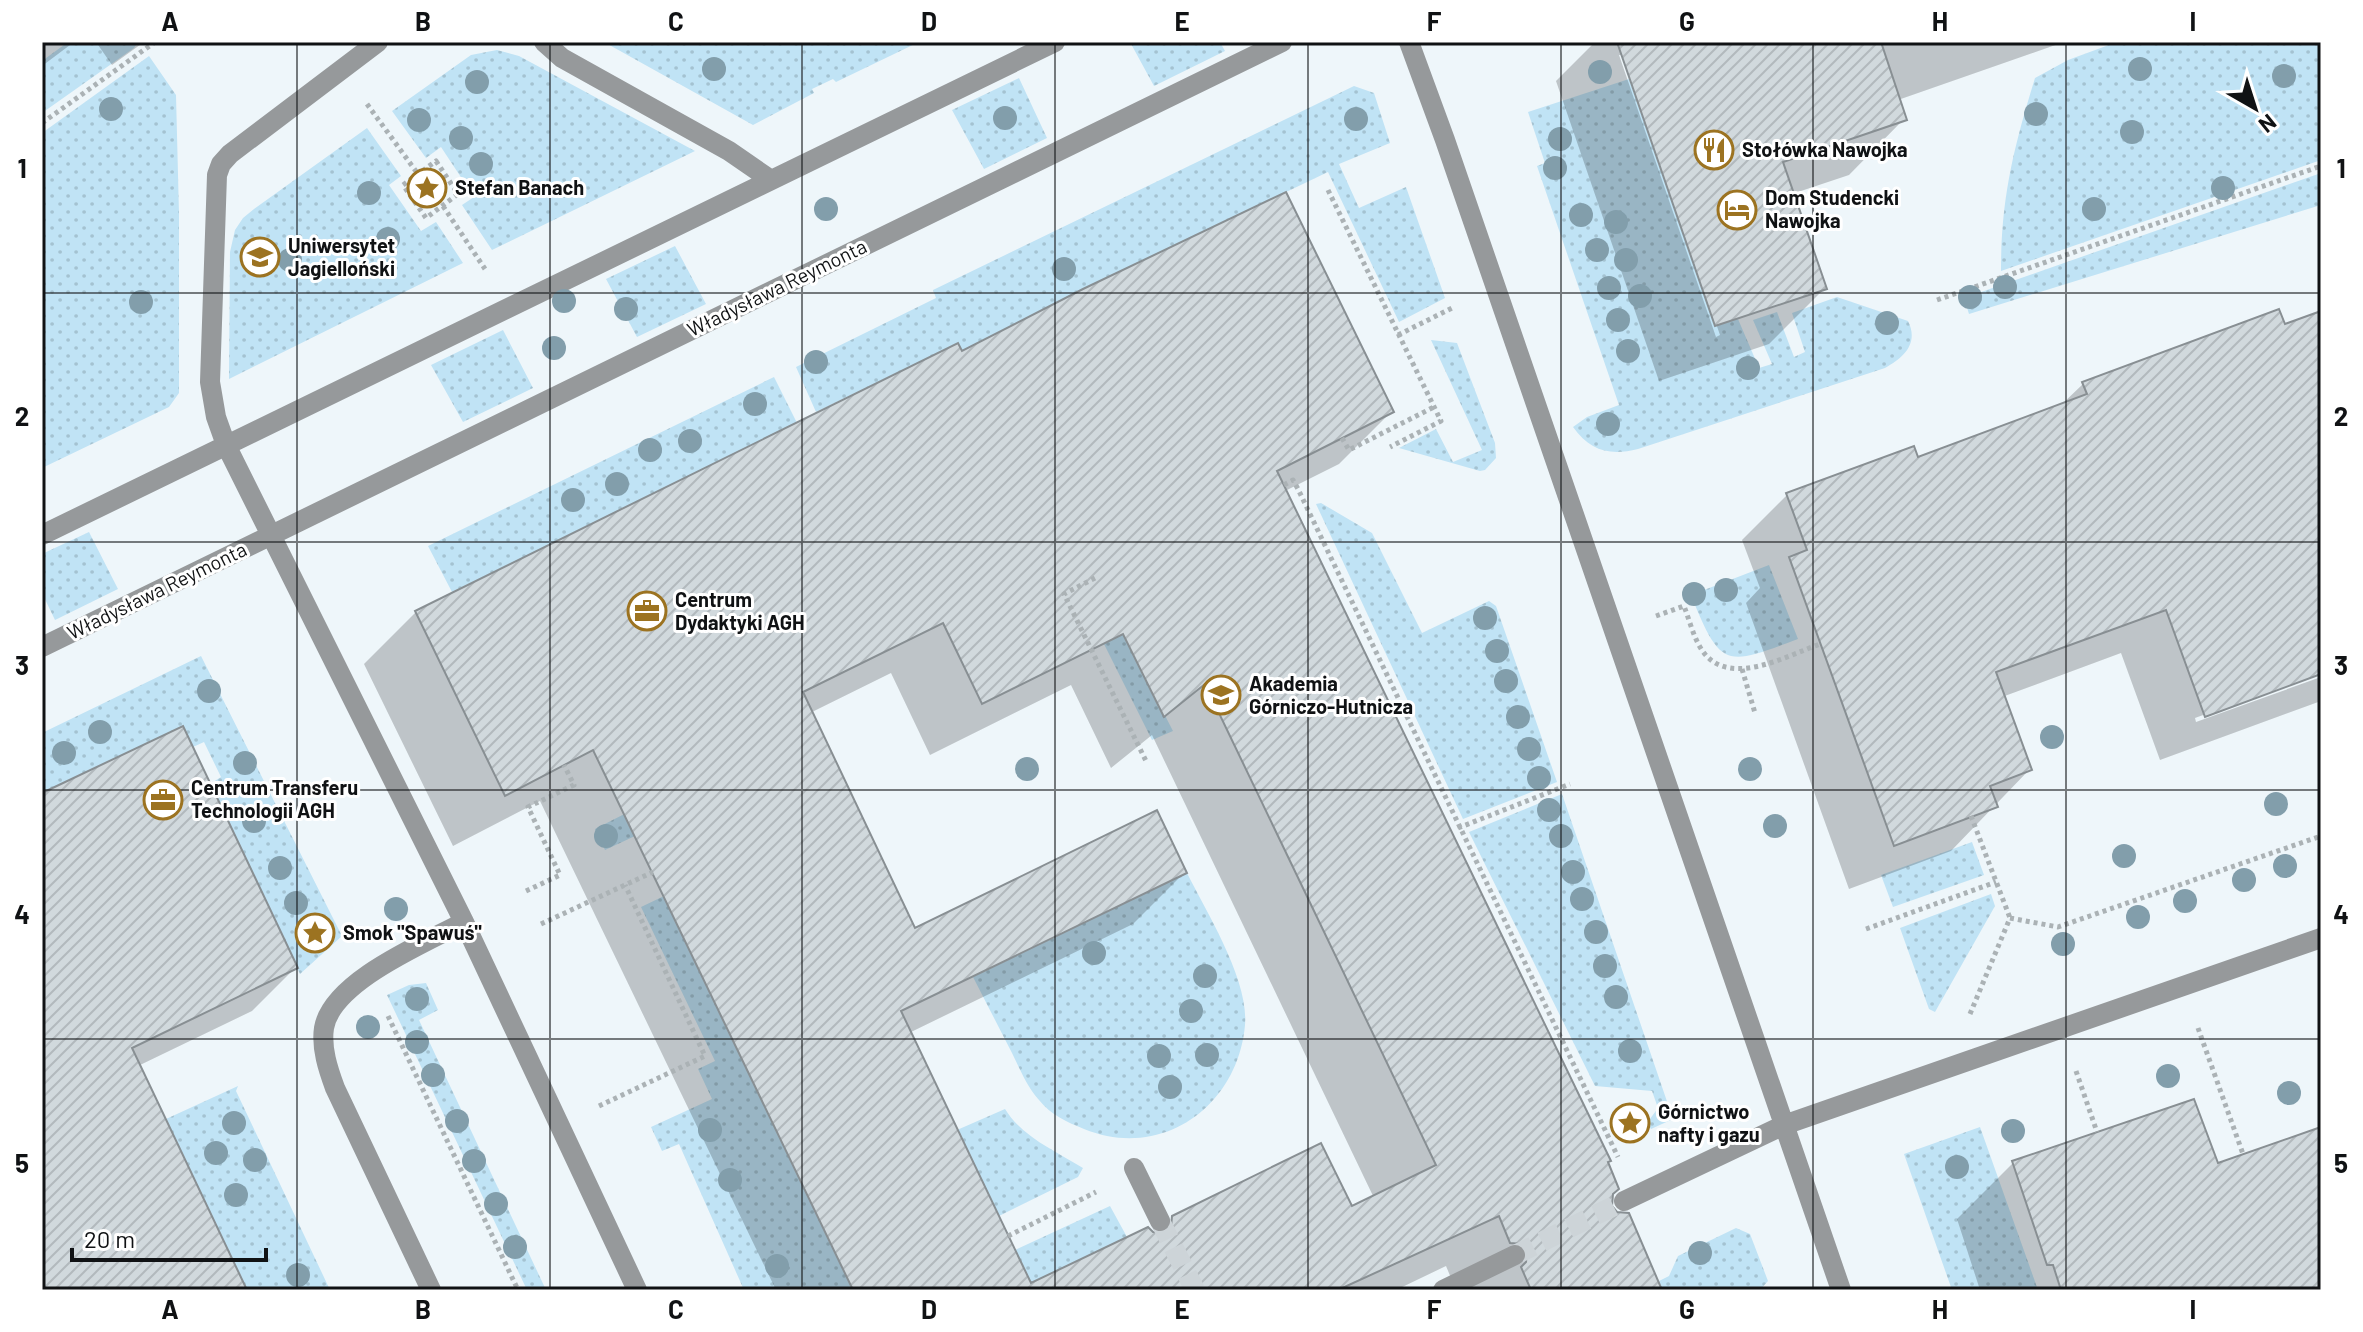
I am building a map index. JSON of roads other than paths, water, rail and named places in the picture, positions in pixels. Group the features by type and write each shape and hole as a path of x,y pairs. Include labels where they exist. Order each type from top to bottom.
{"street":[{"name":"Władysława Reymonta","path":"272,535 226,445 216,417 210,382 217,175 230,154 378,42"},
{"path":"544,42 575,66 729,151 771,180"},
{"path":"42,535 1055,42"},
{"name":"Władysława Reymonta","path":"42,647 1282,42"},
{"path":"1409,42 1841,1290"},
{"path":"272,535 464,922 637,1290"},
{"path":"431,1290 335,1088 325,1055 324,1025 334,1003 356,982 464,922"},
{"path":"1624,1201 1784,1125 2321,938"},
{"path":"1134,1168 1160,1221"},
{"path":"1443,1290 1515,1255"}],"tunnel":[{"path":"1515,1255 1624,1201"},
{"path":"1160,1221 1195,1290"}],"place":[{"name":"Stołówka Nawojka","path":"1714,150"},
{"name":"Stefan Banach","path":"427,188"},
{"name":"Dom Studencki Nawojka","path":"1737,210"},
{"name":"Uniwersytet Jagielloński","path":"260,257"},
{"name":"Centrum Dydaktyki AGH","path":"647,611"},
{"name":"Akademia Górniczo-Hutnicza","path":"1221,695"},
{"name":"Centrum Transferu Technologii AGH","path":"163,800"},
{"name":"Smok \"Spawuś\"","path":"315,933"},
{"name":"Górnictwo nafty i gazu","path":"1630,1123"}]}
